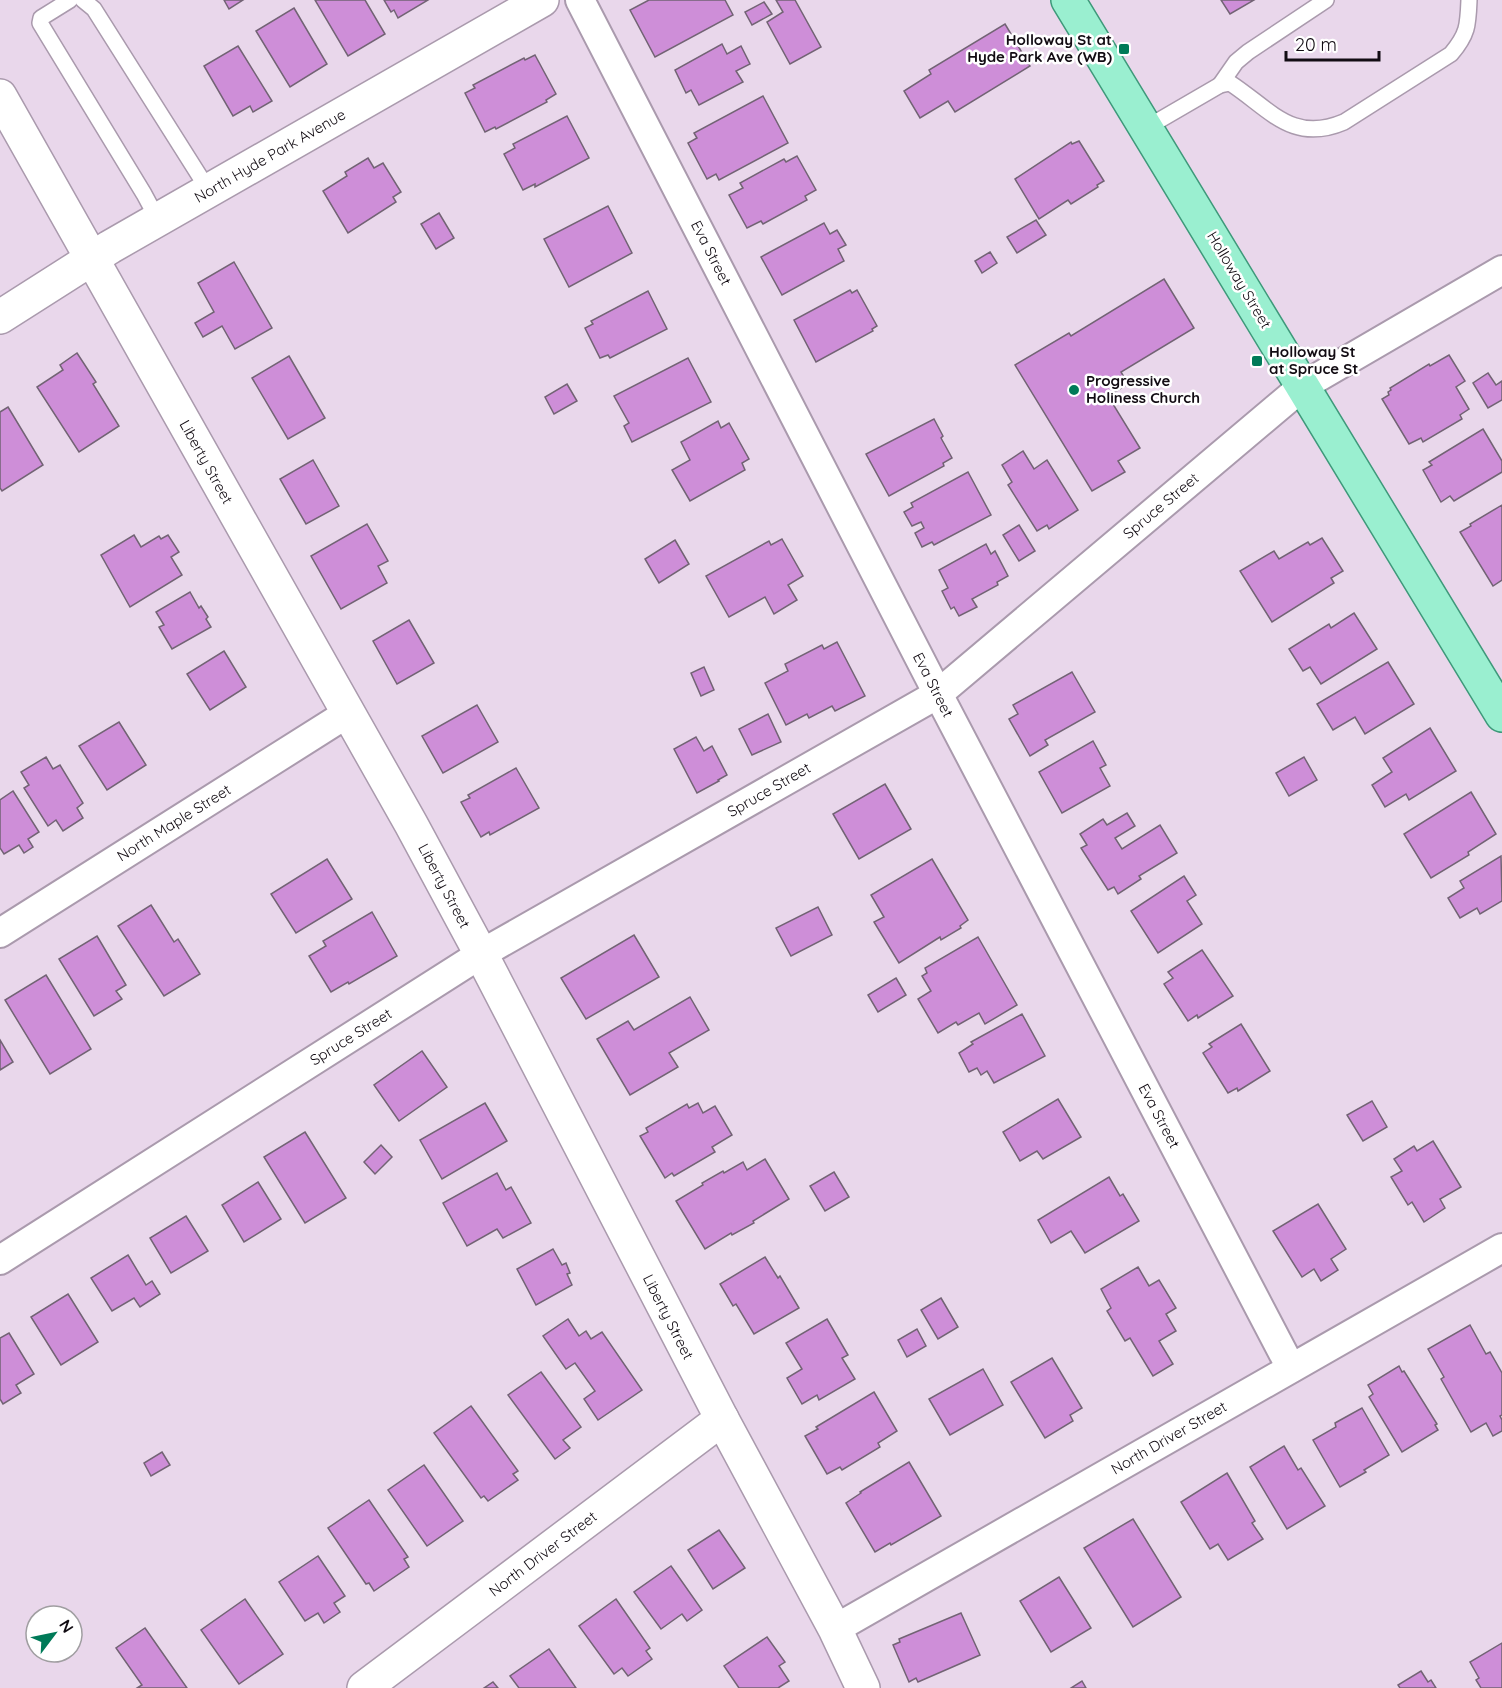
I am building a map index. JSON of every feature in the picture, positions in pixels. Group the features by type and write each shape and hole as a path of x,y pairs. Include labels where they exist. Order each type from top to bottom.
{"main road":[{"name":"Holloway Street","path":"1068,0 1502,715"}],"street":[{"name":"North Hyde Park Avenue","path":"0,317 91,259 542,0"},
{"name":"Eva Street","path":"580,0 938,694 1291,1368"},
{"name":"Liberty Street","path":"0,96 411,824 481,954 722,1419 835,1629 863,1688"},
{"name":"Spruce Street","path":"0,1260 481,954 938,694 1303,386 1502,270"},
{"name":"North Maple Street","path":"0,933 348,713"},
{"name":"North Driver Street","path":"835,1629 1502,1248"},
{"name":"North Driver Street","path":"364,1688 722,1419"}],"lane":[{"path":"70,0 41,18 40,23 158,220"},
{"path":"83,0 94,9 209,191"},
{"path":"1220,85 1236,62 1248,52 1326,0"},
{"path":"1146,128 1220,85 1230,83 1278,119 1298,127 1329,128 1344,122 1451,54 1461,42 1468,25 1469,0"}],"building":[{"path":"224,0 243,0 229,9"},
{"path":"315,0 365,0 385,34 348,56"},
{"path":"384,0 428,0 398,18 394,10 391,12"},
{"path":"649,0 725,0 733,15 655,57 630,10"},
{"path":"776,0 795,0 821,47 790,64 767,22 783,12"},
{"path":"1221,0 1254,0 1230,14"},
{"path":"764,2 772,14 752,25 745,12"},
{"path":"294,8 327,64 290,87 256,31"},
{"path":"1005,24 1030,66 955,112 948,101 920,118 904,91 931,74 929,70"},
{"path":"722,44 727,54 741,46 750,64 736,71 743,82 699,105 691,90 686,93 675,70"},
{"path":"238,46 272,101 253,112 250,106 233,116 204,66"},
{"path":"535,55 556,94 546,100 547,102 496,129 495,127 485,132 465,93 475,88 473,85 524,58 525,60"},
{"path":"763,96 788,143 719,180 716,174 707,179 688,143 697,138 694,133"},
{"path":"567,116 589,158 535,187 535,184 523,190 504,154 515,148 513,144"},
{"path":"1079,141 1104,181 1071,204 1068,200 1039,219 1015,179 1071,142 1072,144"},
{"path":"797,156 816,190 805,196 807,200 763,224 761,221 747,228 729,195 743,188 740,183 784,159 786,162"},
{"path":"368,158 374,168 383,163 401,192 393,197 396,202 348,233 323,191 347,176 345,172"},
{"path":"608,206 632,253 569,287 544,239"},
{"path":"439,213 454,238 436,249 421,224"},
{"path":"1036,220 1046,235 1017,253 1007,237"},
{"path":"824,223 830,234 837,230 846,245 838,249 844,261 782,295 761,257"},
{"path":"990,252 997,263 982,273 975,261"},
{"path":"234,262 272,328 235,349 222,326 203,337 195,323 214,312 198,283"},
{"name":"Progressive Holiness Church","path":"1164,279 1194,328 1121,372 1128,384 1108,396 1140,448 1118,461 1125,472 1092,491 1015,365 1069,333 1071,336"},
{"path":"850,290 852,293 857,290 877,326 872,329 873,331 816,362 794,320"},
{"path":"648,291 667,329 610,358 608,355 600,358 585,328 593,324 591,321"},
{"path":"77,353 96,382 93,384 119,426 79,452 37,387 63,370 60,365"},
{"path":"1449,355 1465,381 1456,387 1469,409 1460,415 1462,419 1423,442 1421,438 1409,444 1382,399 1389,395 1390,388 1429,364 1430,366"},
{"path":"289,356 325,418 288,439 252,378"},
{"path":"688,358 711,402 632,442 624,426 629,423 614,396"},
{"path":"1488,373 1496,385 1502,381 1502,400 1488,408 1473,383"},
{"path":"567,384 577,401 554,414 545,397"},
{"path":"8,407 43,465 2,491 0,488 0,412"},
{"path":"934,419 952,458 943,463 944,466 889,496 866,454"},
{"path":"718,421 721,428 729,423 749,459 742,463 745,470 690,501 672,470 690,460 681,442"},
{"path":"1483,429 1502,461 1502,472 1454,501 1450,496 1441,502 1423,470 1432,465 1429,462"},
{"path":"1023,451 1034,469 1047,460 1078,510 1049,529 1047,525 1037,531 1008,485 1012,482 1002,465"},
{"path":"313,460 339,506 306,524 280,479"},
{"path":"968,472 991,515 934,545 932,542 922,547 915,533 924,528 921,522 912,526 904,512 913,507 911,503"},
{"path":"1502,505 1502,580 1493,586 1460,532"},
{"path":"367,524 388,561 378,566 387,583 341,609 311,556"},
{"path":"1019,525 1035,551 1019,561 1003,535"},
{"path":"134,535 141,547 159,536 161,539 168,535 179,552 171,557 182,575 130,607 101,555"},
{"path":"1322,538 1343,571 1331,578 1334,583 1272,622 1240,571 1274,551 1279,559 1308,542 1310,545"},
{"path":"782,539 803,576 788,585 797,600 774,614 765,597 729,617 706,576 769,541 771,545"},
{"path":"675,540 689,564 659,583 645,559"},
{"path":"986,544 991,554 995,551 1008,576 997,582 998,585 972,599 977,607 959,616 954,607 951,609 942,591 948,588 939,570"},
{"path":"190,592 199,608 201,606 208,617 206,619 211,627 172,649 159,627 164,625 156,612"},
{"path":"1354,613 1377,649 1321,684 1310,667 1303,671 1289,649 1329,624 1331,628"},
{"path":"409,620 434,663 397,684 373,641"},
{"path":"837,642 865,696 835,711 832,706 809,718 807,714 786,725 765,683 788,671 785,664 822,645 824,649"},
{"path":"224,651 246,687 210,710 187,674"},
{"path":"1388,662 1414,704 1365,734 1355,717 1333,730 1317,704"},
{"path":"704,667 714,690 701,696 691,673"},
{"path":"1072,672 1095,712 1045,740 1048,745 1030,756 1009,719 1018,714 1013,705"},
{"path":"477,705 498,742 443,773 422,736"},
{"path":"768,714 781,742 752,755 739,729"},
{"path":"119,722 146,765 107,790 79,746"},
{"path":"1430,728 1456,771 1409,800 1406,794 1385,807 1372,785 1392,772 1383,758"},
{"path":"696,737 704,751 712,746 727,775 697,793 674,749"},
{"path":"1093,741 1106,765 1100,768 1110,786 1062,813 1039,772"},
{"path":"46,757 53,769 60,765 83,803 77,808 83,818 63,831 56,820 48,826 24,788 29,785 21,772"},
{"path":"1304,757 1317,780 1289,796 1276,773"},
{"path":"516,768 539,808 490,835 489,832 481,837 461,802 470,798 468,795"},
{"path":"885,784 911,829 859,859 833,814"},
{"path":"13,791 39,832 28,839 33,847 24,853 19,845 4,854 0,848 0,800"},
{"path":"1471,792 1496,834 1468,852 1469,855 1431,878 1404,834"},
{"path":"1127,813 1135,826 1115,838 1122,849 1160,825 1177,853 1139,876 1141,879 1118,894 1114,887 1108,890 1081,848 1087,845 1080,834 1103,819 1107,825"},
{"path":"1501,856 1502,901 1480,914 1477,908 1460,918 1448,898 1464,888 1460,881"},
{"path":"327,859 352,899 296,933 271,894"},
{"path":"932,859 968,920 960,926 961,928 941,940 940,937 899,963 874,922 884,917 871,895"},
{"path":"1184,876 1196,895 1187,901 1202,924 1158,953 1131,911"},
{"path":"151,905 174,942 178,939 200,974 164,996 118,926"},
{"path":"818,907 832,935 791,956 776,928"},
{"path":"372,912 397,956 331,992 309,956 326,946 323,941"},
{"path":"634,935 659,977 586,1019 561,978"},
{"path":"97,936 126,985 116,991 122,999 94,1016 59,959"},
{"path":"978,937 1017,1005 985,1024 979,1013 958,1025 956,1022 938,1033 918,999 931,991 922,976 927,973 925,968"},
{"path":"1202,950 1233,996 1198,1018 1197,1015 1188,1021 1164,984 1173,978 1168,972"},
{"path":"46,975 91,1049 50,1074 5,1000"},
{"path":"896,978 906,995 878,1012 868,995"},
{"path":"690,997 709,1030 669,1053 678,1067 630,1095 597,1039 628,1021 634,1030"},
{"path":"1022,1014 1045,1056 994,1083 987,1071 981,1075 977,1068 969,1072 959,1053 973,1044 971,1042"},
{"path":"1241,1024 1270,1071 1238,1091 1237,1088 1228,1093 1203,1053 1212,1047 1209,1044"},
{"path":"0,1040 13,1062 0,1070"},
{"path":"422,1051 447,1087 399,1121 374,1085"},
{"path":"1058,1099 1081,1137 1043,1159 1037,1151 1020,1161 1003,1132"},
{"path":"1372,1101 1387,1127 1363,1141 1347,1115"},
{"path":"485,1103 507,1141 442,1179 420,1140"},
{"path":"698,1103 703,1113 715,1106 732,1135 712,1147 715,1152 674,1176 672,1173 665,1178 640,1136 648,1132 646,1128 687,1104 689,1108"},
{"path":"305,1132 346,1198 305,1223 264,1157"},
{"path":"1433,1141 1461,1187 1440,1199 1445,1208 1424,1222 1412,1202 1408,1205 1391,1177 1402,1171 1394,1159 1414,1146 1417,1151"},
{"path":"381,1145 392,1157 375,1174 364,1162"},
{"path":"765,1159 789,1199 753,1221 754,1223 732,1235 731,1233 705,1249 676,1201 723,1171 724,1173 743,1162 747,1170"},
{"path":"834,1172 849,1197 825,1211 810,1186"},
{"path":"497,1173 506,1190 511,1187 531,1223 503,1238 497,1229 467,1246 443,1203"},
{"path":"1109,1177 1120,1196 1123,1194 1139,1221 1085,1253 1071,1231 1051,1243 1038,1220"},
{"path":"258,1182 281,1219 244,1242 222,1205"},
{"path":"1318,1204 1346,1249 1331,1259 1338,1270 1321,1281 1314,1269 1302,1277 1273,1231"},
{"path":"186,1216 208,1251 171,1273 150,1238"},
{"path":"553,1249 562,1265 566,1263 570,1273 567,1274 572,1285 536,1305 517,1269"},
{"path":"128,1255 146,1285 152,1281 160,1294 140,1307 134,1298 112,1311 91,1278"},
{"path":"765,1257 778,1278 780,1276 799,1308 754,1334 736,1304 733,1306 720,1284"},
{"path":"1138,1267 1149,1286 1159,1280 1176,1308 1166,1314 1176,1331 1159,1341 1173,1364 1153,1376 1130,1338 1125,1341 1107,1311 1111,1308 1101,1289"},
{"path":"68,1294 98,1342 61,1365 31,1317"},
{"path":"941,1298 958,1327 938,1339 921,1310"},
{"path":"568,1319 579,1336 586,1331 591,1339 602,1332 642,1390 598,1420 584,1399 595,1391 575,1363 566,1369 543,1336"},
{"path":"827,1319 848,1355 842,1358 855,1379 819,1400 817,1395 802,1404 787,1378 802,1369 786,1343"},
{"path":"1470,1325 1486,1354 1490,1352 1502,1373 1502,1415 1500,1416 1502,1431 1493,1436 1486,1423 1471,1432 1441,1379 1444,1377 1428,1349"},
{"path":"917,1329 926,1346 907,1357 898,1340"},
{"path":"9,1333 34,1374 16,1385 21,1393 3,1404 0,1399 0,1338"},
{"path":"1052,1358 1082,1408 1070,1415 1073,1421 1045,1438 1011,1382"},
{"path":"1399,1366 1437,1424 1435,1425 1438,1430 1402,1452 1369,1397 1373,1394 1368,1385"},
{"path":"983,1369 1003,1405 950,1435 929,1399"},
{"path":"541,1372 581,1427 563,1440 570,1448 555,1459 508,1395"},
{"path":"874,1392 897,1431 878,1443 880,1447 842,1470 840,1467 827,1474 805,1436"},
{"path":"471,1406 518,1471 513,1474 518,1480 488,1501 484,1496 481,1498 434,1433"},
{"path":"1362,1408 1389,1455 1340,1487 1313,1440 1336,1427 1335,1423"},
{"path":"1284,1446 1298,1470 1301,1468 1325,1506 1287,1529 1250,1467"},
{"path":"162,1452 170,1465 151,1476 144,1463"},
{"path":"909,1462 941,1516 875,1552 846,1503"},
{"path":"424,1465 463,1521 427,1546 388,1490"},
{"path":"1227,1473 1255,1521 1252,1523 1263,1539 1228,1560 1218,1544 1210,1549 1181,1502"},
{"path":"369,1500 408,1557 404,1559 409,1567 374,1591 369,1583 366,1584 328,1528"},
{"path":"1133,1519 1181,1597 1133,1627 1084,1548"},
{"path":"719,1530 745,1568 713,1589 688,1550"},
{"path":"318,1556 345,1596 334,1603 340,1612 324,1623 318,1613 305,1621 279,1582"},
{"path":"671,1566 702,1610 687,1621 682,1614 661,1629 634,1592"},
{"path":"1059,1577 1091,1628 1051,1652 1020,1601"},
{"path":"245,1599 283,1654 239,1684 201,1630"},
{"path":"616,1599 650,1648 646,1651 652,1659 628,1676 622,1668 614,1674 579,1626"},
{"path":"961,1613 980,1655 918,1682 916,1678 909,1682 893,1645 900,1642 899,1639"},
{"path":"145,1628 187,1688 137,1688 142,1685 116,1648"},
{"path":"767,1637 785,1662 779,1666 789,1681 778,1688 739,1688 724,1666"},
{"path":"1502,1643 1502,1688 1481,1688 1476,1680 1479,1678 1470,1662"},
{"path":"549,1649 576,1688 519,1688 510,1676"},
{"path":"1421,1671 1428,1682 1431,1680 1436,1688 1400,1688 1398,1685"},
{"path":"1082,1681 1086,1688 1071,1688"},
{"path":"493,1682 498,1688 484,1688"}],"place":[{"name":"Holloway St at Hyde Park Ave (WB)","path":"1124,49"},
{"name":"Holloway St at Spruce St","path":"1257,361"},
{"name":"Progressive Holiness Church","path":"1074,390"}]}
